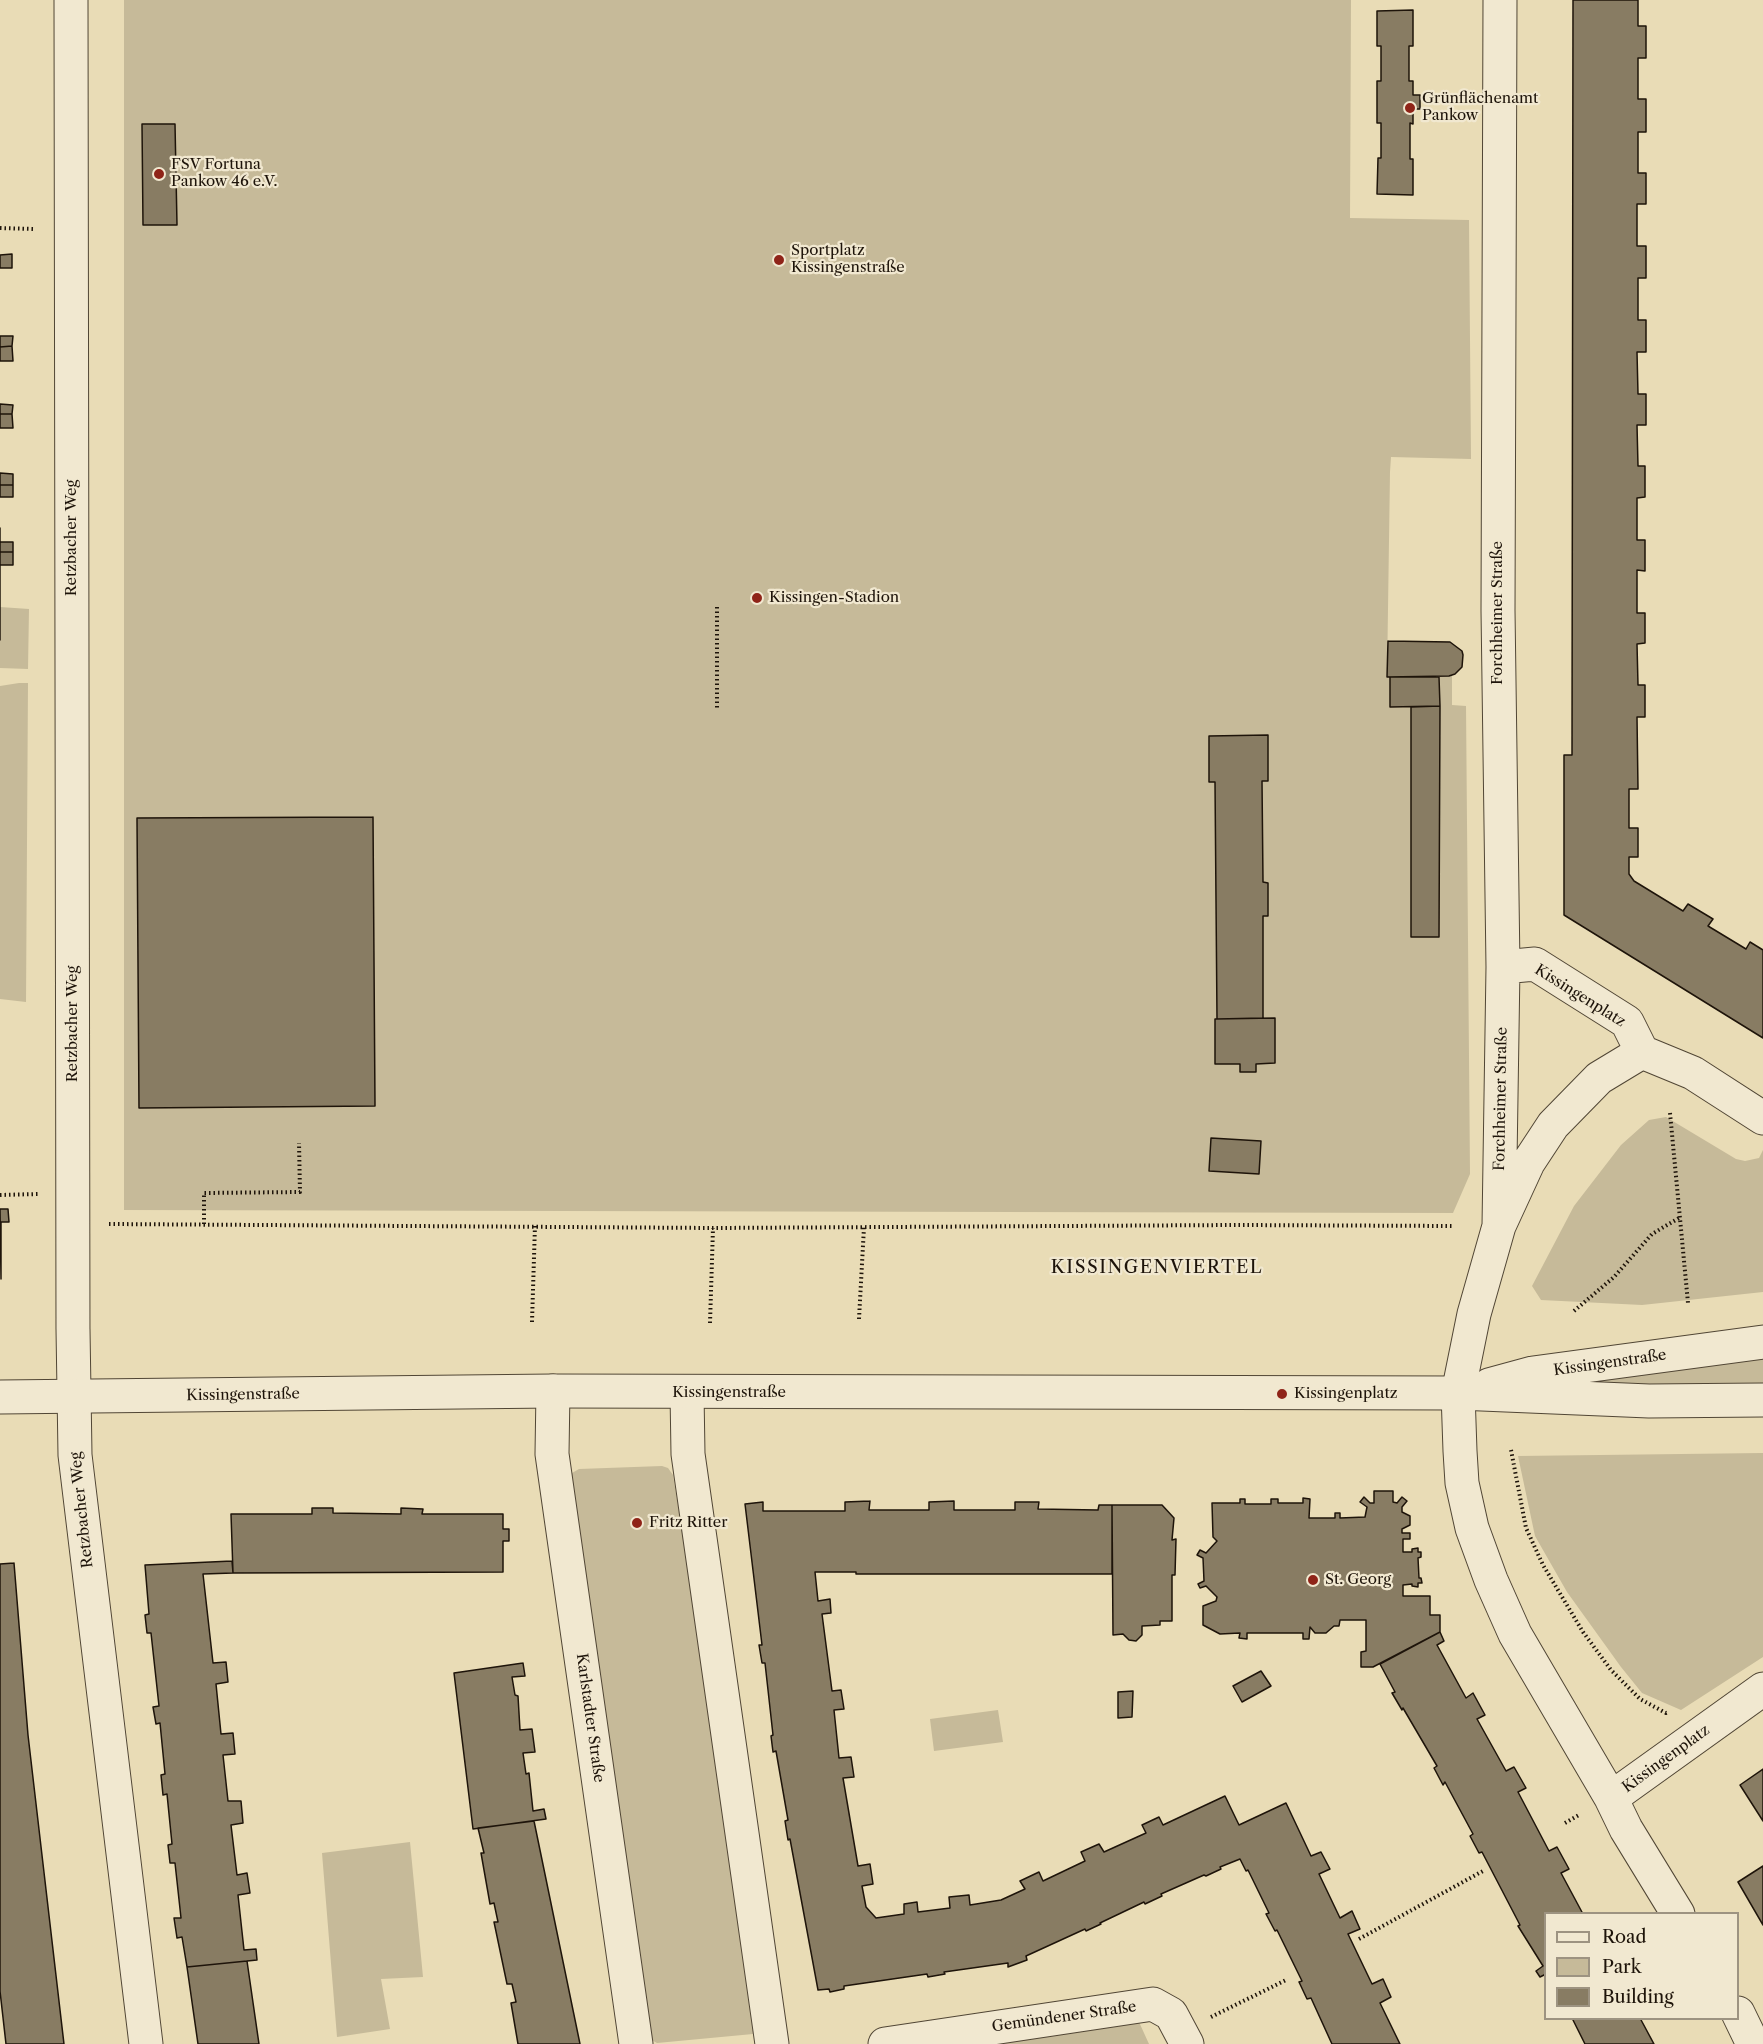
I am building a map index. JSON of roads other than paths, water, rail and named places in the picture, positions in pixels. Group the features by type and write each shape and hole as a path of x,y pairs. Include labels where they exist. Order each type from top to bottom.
{"street":[{"name":"Retzbacher Weg","path":"71,0 75,1455 146,2044"},
{"name":"Forchheimer Straße","path":"1499,1226 1503,968 1498,610 1500,0"},
{"name":"Kissingenplatz","path":"1503,968 1535,964 1627,1022 1642,1052 1599,1078 1553,1125 1528,1163 1499,1226 1474,1314 1458,1393 1462,1483 1472,1528 1491,1580 1515,1634 1611,1798 1763,1689"},
{"path":"1642,1052 1693,1073 1763,1118"},
{"name":"Kissingenstraße","path":"1458,1393 1533,1373 1763,1342"},
{"name":"Kissingenstraße","path":"0,1397 553,1391 1458,1393 1649,1401 1763,1400"},
{"name":"Karlstadter Straße","path":"553,1391 552,1454 636,2044"},
{"path":"687,1393 688,1454 772,2044"},
{"path":"1611,1798 1626,1829 1677,1912"},
{"name":"Gemündener Straße","path":"885,2044 1153,2004 1171,2014 1184,2038"},
{"path":"1739,2017 1753,2044"}],"place":[{"name":"Grünflächenamt Pankow","path":"1410,108"},
{"name":"FSV Fortuna Pankow 46 e.V.","path":"159,174"},
{"name":"Sportplatz Kissingenstraße","path":"779,260"},
{"name":"Kissingen-Stadion","path":"757,598"},
{"name":"Kissingenplatz","path":"1282,1394"},
{"name":"Fritz Ritter","path":"637,1523"},
{"name":"St. Georg","path":"1313,1580"}],"district":[{"name":"KISSINGENVIERTEL","path":"1157,1268"}]}
